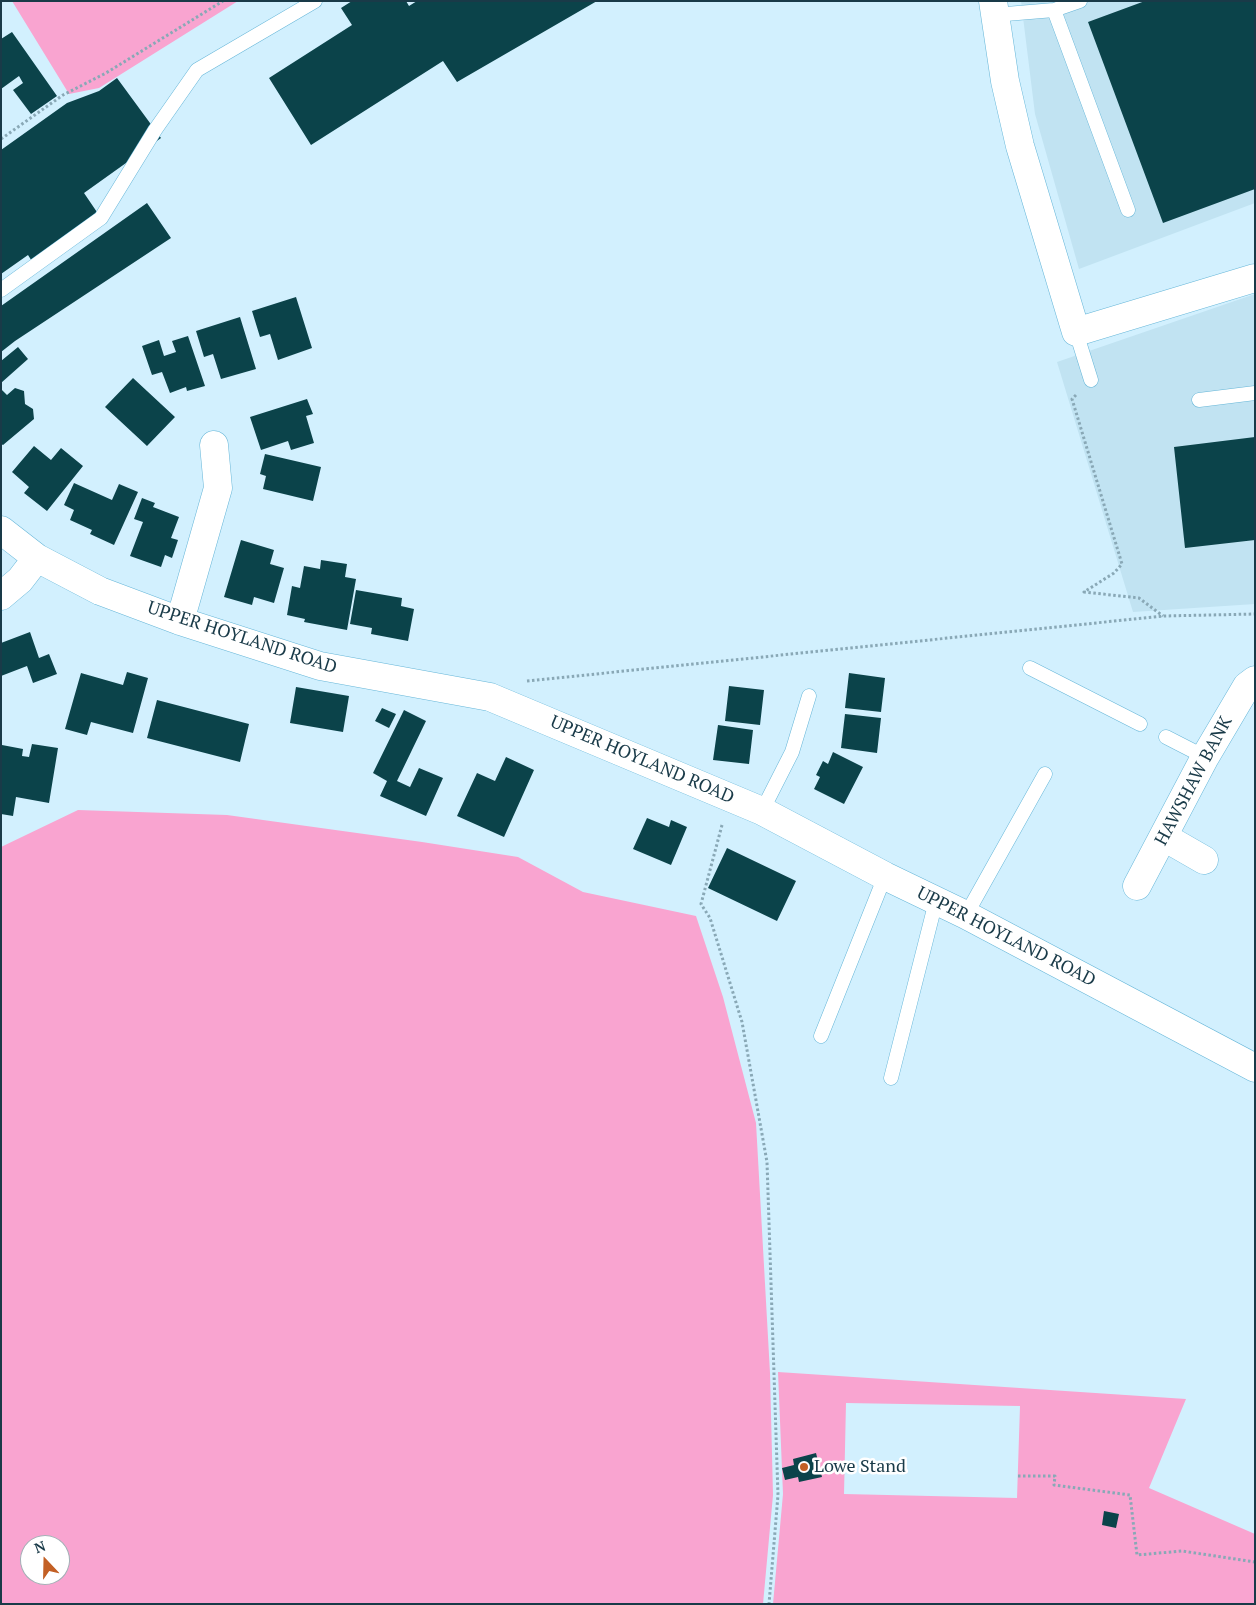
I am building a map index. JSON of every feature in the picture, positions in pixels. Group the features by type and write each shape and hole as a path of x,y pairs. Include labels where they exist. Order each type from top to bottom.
{"street":[{"path":"993,8 1005,81 1020,146 1076,332 1255,278"},
{"path":"180,621 218,488 214,445"},
{"name":"UPPER HOYLAND ROAD","path":"1,530 37,558 100,591 180,621 320,666 490,696 762,811 885,876 966,915 1255,1068"},
{"path":"1,596 20,580 37,558"},
{"name":"HAWSHAW BANK","path":"1137,886 1205,757 1247,686 1255,680"},
{"path":"1164,837 1204,860"}],"lane":[{"path":"1,290 102,218 155,130 198,70 315,1"},
{"path":"993,8 1054,10 1080,1"},
{"path":"1054,10 1128,210"},
{"path":"1076,332 1090,380"},
{"path":"1200,400 1255,393"},
{"path":"1030,668 1140,724"},
{"path":"762,811 792,752 809,696"},
{"path":"1166,737 1205,757"},
{"path":"966,915 1045,774"},
{"path":"821,1036 885,876"},
{"path":"892,1078 936,901"}],"path":[{"path":"1,138 63,95 106,73 223,1"},
{"path":"1090,380 1072,399 1122,564 1114,574 1084,592 1139,598 1164,616"},
{"path":"490,696 522,682 1164,616 1255,614"},
{"path":"731,798 716,843 701,904 710,918 742,1022 767,1162 778,1495 769,1604"},
{"path":"1018,1476 1055,1476 1054,1485 1130,1495 1137,1554 1182,1551 1255,1562"}],"shaded area":[{"path":"12,1 238,1 99,88 69,94"},
{"path":"1021,1 1255,1 1255,203 1079,269 1035,114"},
{"path":"1255,294 1255,604 1133,612 1057,362"},
{"path":"78,810 227,815 518,857 583,892 696,916 723,997 756,1123 770,1373 773,1495 763,1604 1,1604 1,847"},
{"path":"778,1372 1186,1399 1149,1488 1255,1534 1255,1604 773,1604 783,1494","holes":["846,1403 1020,1406 1017,1498 844,1494"]}],"building":[{"path":"352,1 406,1 409,6 417,1 597,1 457,82 443,61 311,145 269,78 352,25 341,8"},
{"path":"1145,1 1255,1 1255,189 1163,223 1088,22"},
{"path":"12,32 57,96 31,114 13,90 23,83 19,76 1,89 1,39"},
{"path":"117,78 161,138 84,193 101,218 35,266 28,255 1,274 1,150 67,103 99,91"},
{"path":"147,203 171,238 1,352 1,306"},
{"path":"296,297 312,348 278,360 270,334 260,337 252,311"},
{"path":"240,317 256,369 221,379 213,354 204,357 196,331"},
{"path":"188,336 205,386 187,391 186,387 170,393 162,372 152,375 142,346 159,340 164,356 176,352 172,341"},
{"path":"18,347 28,359 1,383 1,361"},
{"path":"133,378 175,417 147,446 105,407"},
{"path":"15,388 24,391 25,404 33,409 34,419 3,445 1,444 1,389 7,395"},
{"path":"307,399 313,414 306,416 314,443 291,450 288,441 261,450 250,417"},
{"path":"1255,437 1255,540 1185,548 1174,447"},
{"path":"34,446 51,460 61,448 83,466 47,511 24,493 29,487 12,472"},
{"path":"265,454 321,467 313,501 263,489 266,476 260,474"},
{"path":"74,483 112,500 119,484 138,492 114,545 90,534 92,530 70,520 74,510 64,505"},
{"path":"142,498 155,503 153,507 179,517 171,538 178,540 172,558 165,555 161,567 130,556 143,522 134,519"},
{"path":"241,540 274,550 270,564 284,568 274,603 254,597 252,605 224,597"},
{"path":"321,560 347,564 345,577 356,579 347,630 304,622 305,619 287,615 292,586 300,588 304,566 320,569"},
{"path":"356,590 402,598 401,606 414,609 408,641 371,634 372,628 350,624"},
{"path":"30,632 39,658 49,654 57,674 33,683 27,666 1,676 1,643"},
{"path":"127,672 148,678 133,733 91,722 87,735 65,729 81,673 123,685"},
{"path":"849,673 885,678 881,712 845,708"},
{"path":"729,686 764,690 760,725 725,721"},
{"path":"296,687 349,696 343,732 290,723"},
{"path":"157,700 249,724 240,762 147,738"},
{"path":"382,708 396,714 389,728 375,721"},
{"path":"404,710 426,721 397,781 410,787 419,768 443,778 426,816 380,796 387,781 373,773"},
{"path":"845,714 881,718 877,753 841,748"},
{"path":"718,725 753,730 749,764 713,760"},
{"path":"32,744 58,748 49,803 16,797 13,816 1,814 2,745 23,749 22,756 29,757"},
{"path":"833,752 863,767 844,804 814,789 820,777 816,775 823,761 828,764"},
{"path":"506,757 534,770 504,837 457,816 477,773 495,781"},
{"path":"647,818 669,827 671,820 687,827 671,865 633,849"},
{"path":"727,848 796,881 777,921 708,888"},
{"name":"Lowe Stand","path":"816,1453 822,1477 799,1482 798,1477 785,1480 782,1468 794,1465 793,1459"},
{"path":"1104,1511 1119,1514 1116,1528 1102,1525"}],"place":[{"name":"Lowe Stand","path":"804,1467"}]}
